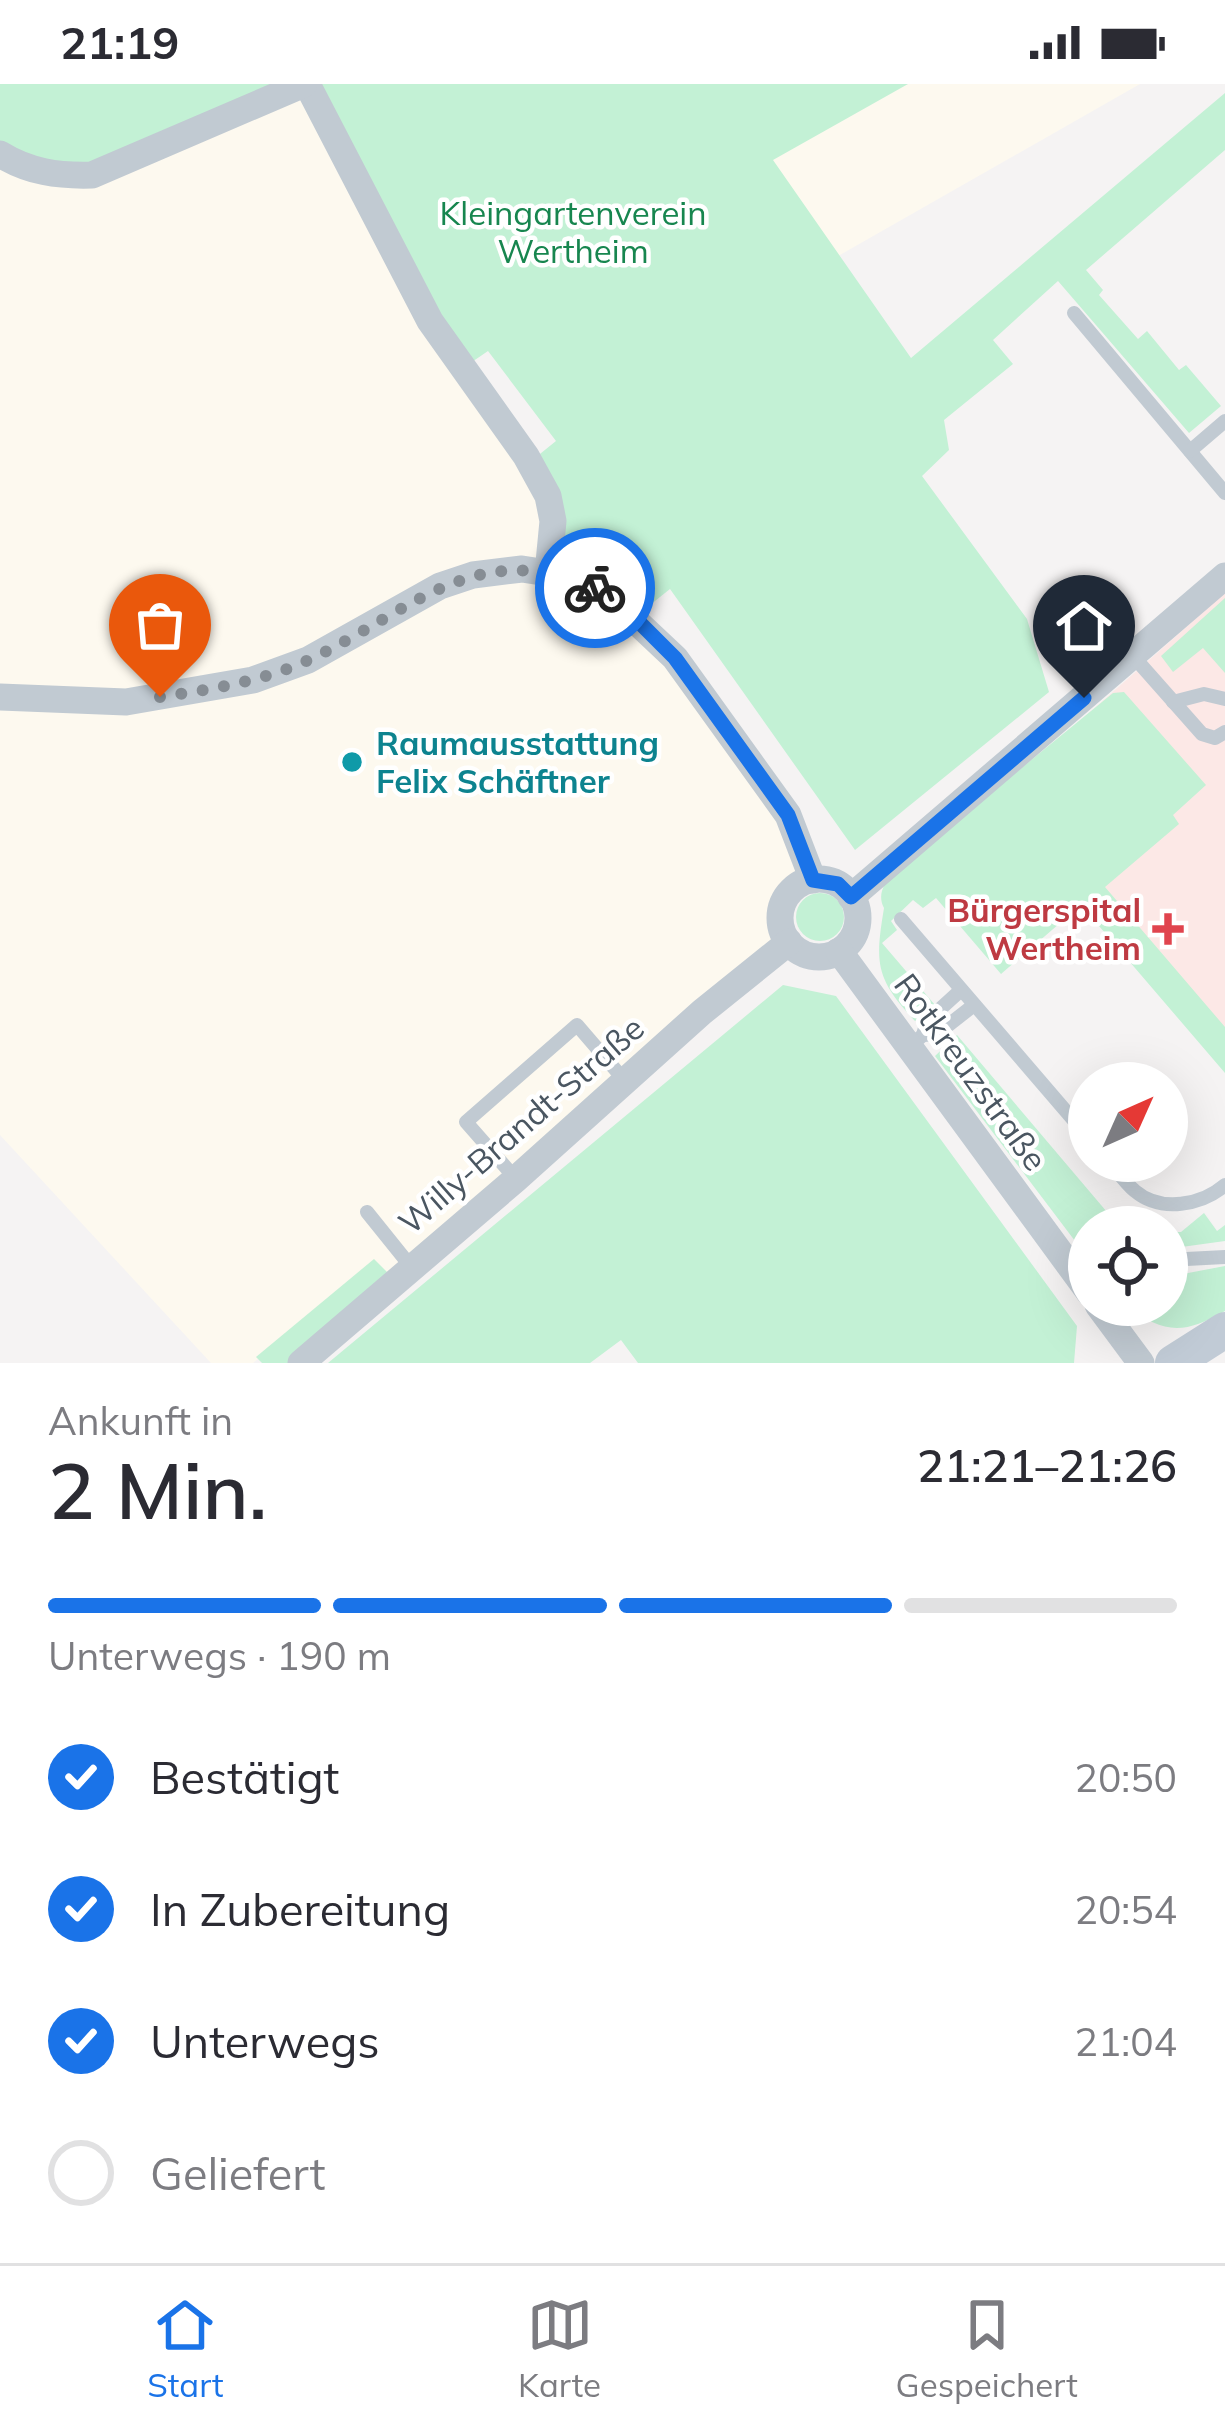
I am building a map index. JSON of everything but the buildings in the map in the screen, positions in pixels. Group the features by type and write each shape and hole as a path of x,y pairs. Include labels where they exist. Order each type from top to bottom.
{"street":[{"path":"0,154 15,164 57,176 92,175 305,84 430,321 526,456 548,496 553,521 548,573"},
{"path":"0,697 126,702 253,680 308,660 440,586 473,575 522,568 567,576 608,594 675,658 788,815 813,880"},
{"path":"851,897 1225,576"},
{"path":"813,880 838,884 851,897 858,924 853,938 839,952 812,956 789,943 781,921 784,901 798,886 813,880"},
{"name":"Willy-Brandt-Straße","path":"301,1363 736,983 789,943"},
{"name":"Rotkreuzstraße","path":"839,952 915,1042 1068,1252"},
{"path":"1114,1326 1141,1363"},
{"path":"1174,1363 1225,1330"}],"lane":[{"path":"1074,313 1225,493"},
{"path":"1190,451 1225,421"},
{"path":"1133,656 1202,734 1215,738 1225,732"},
{"path":"1173,702 1204,694 1225,699"},
{"path":"901,919 1068,1114"},
{"path":"915,1042 927,1021 961,990"},
{"path":"915,1042 938,1034 974,1005"},
{"path":"516,1179 466,1122 577,1025 626,1082"},
{"path":"1127,1182 1137,1194 1171,1204 1208,1200 1225,1185"},
{"path":"367,1212 412,1268"},
{"path":"1188,1259 1225,1257"}],"shaded area":[{"path":"304,84 607,594 788,815 804,882 785,901 781,914 784,934 396,1281 374,1260 253,1363 211,1363 0,1135 0,154"},
{"path":"652,84 1140,84 782,288"},
{"name":"Bürgerspital Wertheim","path":"1225,593 1225,1063 996,795"}],"green space":[{"path":"0,84 285,84 92,175 0,154"},
{"name":"Kleingartenverein Wertheim","path":"321,84 908,84 773,160 911,358 1225,93 1225,150 1086,270 1103,290 1099,295 1138,339 1147,331 1179,370 1186,365 1221,406 1189,433 1058,281 993,340 1013,364 944,420 949,450 922,476 1027,619 1049,692 855,850 670,589 635,617 548,573 553,521 530,462 556,441 488,351 469,364 424,289"},
{"path":"1225,598 1225,673 1203,648 1173,672 1161,656"},
{"path":"1124,692 1206,785 1173,815 1179,824 1105,887 1225,1027 1225,1073 1081,905 1001,974 936,898 923,908 913,900 891,921 897,930 882,943 935,1005 915,1021 892,993 881,969 881,894 892,874 1113,693"},
{"path":"820,893 837,900 844,917 837,934 820,941 803,934 796,917 803,900"},
{"path":"783,985 836,996 1068,1314 1068,1326 1077,1326 1074,1363 638,1363 621,1340 590,1363 328,1363"},
{"path":"957,1035 1068,1166 1068,1182 1082,1182 1102,1206 1068,1206 1068,1232 935,1056"},
{"path":"1204,1213 1217,1231 1225,1225 1225,1241 1188,1246 1188,1226"},
{"path":"374,1259 396,1281 301,1363 262,1363 256,1357"},
{"path":"1225,1266 1225,1311 1197,1324 1185,1327 1163,1326 1188,1326 1188,1273"}],"way so far":[{"path":"160,697 253,680 308,660 440,586 473,575 522,568 567,576 595,588"}],"place":[{"name":"Raumausstattung Felix Schäftner","path":"352,762"},
{"name":"Bürgerspital Wertheim","path":"1168,929"}],"route":[{"path":"595,588 608,594 675,658 788,815 813,880 838,884 851,897 1084,698"}]}
